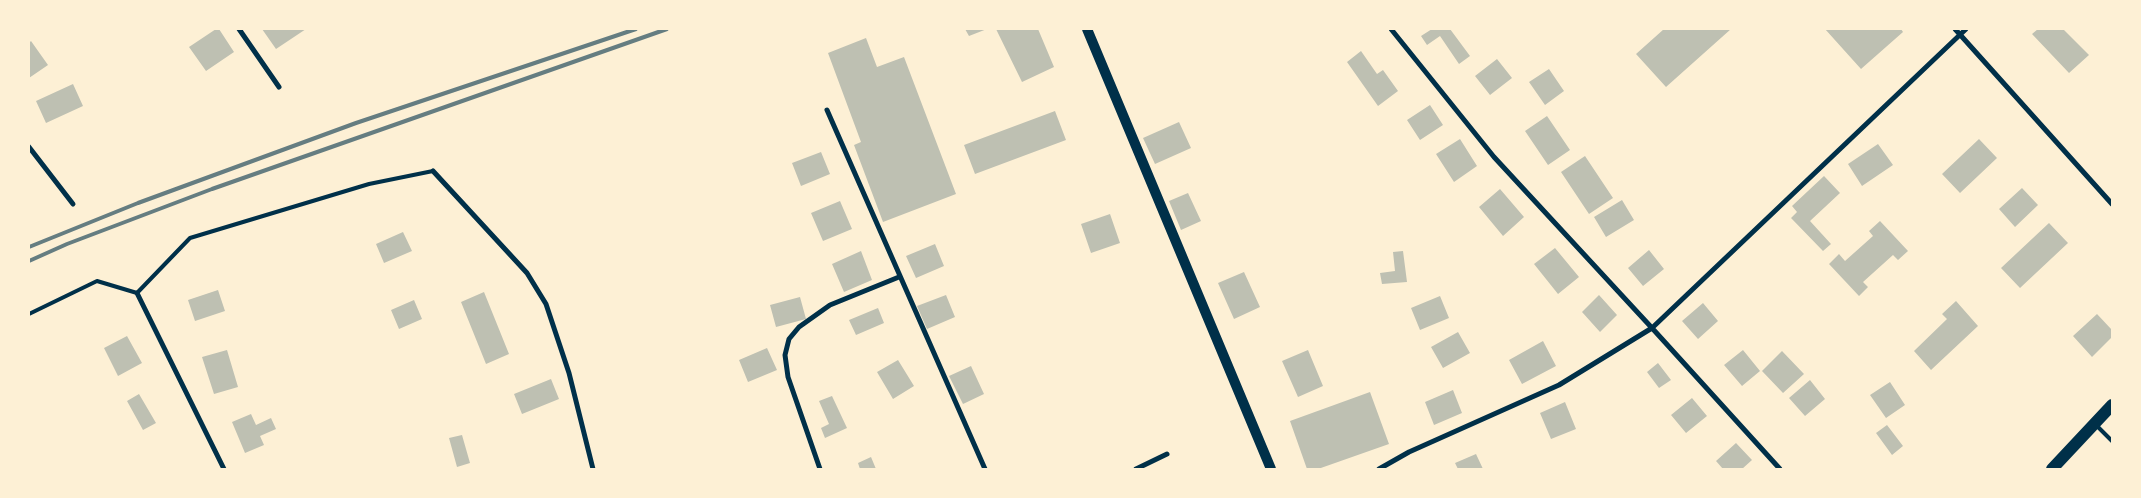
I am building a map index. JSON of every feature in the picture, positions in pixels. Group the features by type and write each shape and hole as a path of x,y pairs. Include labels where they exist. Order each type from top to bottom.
{"main road":[{"path":"1087,29 1271,469"},
{"path":"2052,469 2112,404"}],"street":[{"path":"239,29 279,87"},
{"path":"1391,29 1494,157 1780,469"},
{"path":"1955,29 2112,204"},
{"path":"1379,469 1409,452 1559,385 1652,328 1966,29"},
{"path":"827,110 985,469"},
{"path":"29,146 74,204"},
{"path":"433,171 527,272 546,304 568,373 593,469"},
{"path":"820,469 788,377 785,355 789,339 799,328 830,305 899,277"},
{"path":"138,293 224,469"},
{"path":"1136,469 1167,454"}],"lane":[{"path":"29,314 97,281 138,293 190,238 369,184 433,171"},
{"path":"2095,424 2112,441"}],"building":[{"path":"216,29 219,29 234,52 206,71 189,47"},
{"path":"262,29 306,29 276,49"},
{"path":"965,29 987,29 969,36"},
{"path":"996,29 1038,29 1054,67 1022,82"},
{"path":"1432,29 1450,29 1470,56 1459,64 1440,36 1427,45 1421,36"},
{"path":"1664,29 1731,29 1666,87 1636,54"},
{"path":"1825,29 1901,29 1903,32 1861,69"},
{"path":"2038,29 2063,29 2089,55 2069,73 2032,34"},
{"path":"866,38 877,67 904,57 956,194 883,222 854,145 861,142 828,53"},
{"path":"31,41 48,65 29,78 29,43"},
{"path":"1361,51 1377,74 1383,70 1398,91 1378,106 1347,62"},
{"path":"1497,59 1512,78 1490,95 1475,76"},
{"path":"1549,69 1564,91 1545,105 1529,82"},
{"path":"73,84 83,106 46,123 36,101"},
{"path":"1430,105 1443,125 1420,140 1407,120"},
{"path":"1055,111 1066,140 975,174 964,145"},
{"path":"1547,116 1570,150 1548,165 1525,131"},
{"path":"1179,122 1191,148 1155,164 1143,138"},
{"path":"1460,139 1477,166 1454,182 1436,154"},
{"path":"1979,139 1997,158 1960,193 1942,174"},
{"path":"1878,144 1893,165 1862,186 1848,164"},
{"path":"821,152 830,174 801,186 792,163"},
{"path":"1585,156 1613,198 1589,214 1561,172"},
{"path":"1824,176 1840,193 1810,221 1831,244 1823,251 1791,218 1797,212 1792,206"},
{"path":"2022,188 2038,205 2015,227 1999,209"},
{"path":"1500,189 1524,217 1503,236 1479,207"},
{"path":"1188,193 1201,221 1181,230 1169,201"},
{"path":"1622,200 1634,220 1606,237 1594,217"},
{"path":"840,201 852,229 823,241 811,213"},
{"path":"1110,214 1120,243 1091,253 1081,224"},
{"path":"1880,221 1908,251 1898,260 1893,255 1863,282 1868,287 1859,296 1829,264 1839,254 1845,261 1873,236 1869,231"},
{"path":"2049,223 2068,243 2020,288 2001,268"},
{"path":"403,232 412,251 384,263 376,244"},
{"path":"935,244 944,266 916,278 906,256"},
{"path":"1555,248 1579,277 1558,294 1534,264"},
{"path":"1649,250 1664,269 1643,286 1628,268"},
{"path":"861,251 872,280 844,292 832,264"},
{"path":"1403,251 1407,282 1382,284 1380,273 1395,271 1393,252"},
{"path":"1244,272 1260,307 1234,319 1218,283"},
{"path":"218,290 225,311 195,321 188,300"},
{"path":"484,292 509,354 486,364 461,302"},
{"path":"946,295 955,317 927,329 917,306"},
{"path":"1599,295 1617,315 1600,332 1582,312"},
{"path":"1440,296 1449,318 1420,330 1411,308"},
{"path":"800,297 806,319 776,327 770,305"},
{"path":"414,300 422,319 399,329 391,310"},
{"path":"1956,301 1978,326 1931,370 1914,351 1947,319 1942,314"},
{"path":"1703,303 1718,321 1698,339 1682,321"},
{"path":"878,308 884,323 856,335 849,320"},
{"path":"2097,314 2112,330 2112,337 2092,357 2073,336"},
{"path":"1458,332 1470,353 1443,368 1431,347"},
{"path":"127,336 142,363 118,376 104,348"},
{"path":"1543,341 1556,366 1522,384 1509,360"},
{"path":"767,348 777,370 748,382 739,360"},
{"path":"227,350 238,387 214,394 202,357"},
{"path":"1308,350 1323,386 1298,397 1282,361"},
{"path":"1743,350 1760,371 1742,386 1724,365"},
{"path":"1782,351 1804,374 1783,393 1762,371"},
{"path":"898,360 914,386 893,399 877,372"},
{"path":"1658,363 1671,380 1659,388 1647,372"},
{"path":"971,366 984,394 963,404 949,376"},
{"path":"551,379 559,399 522,414 514,394"},
{"path":"1810,380 1825,399 1805,416 1789,398"},
{"path":"1890,382 1905,405 1886,418 1870,395"},
{"path":"1453,390 1462,413 1434,425 1425,402"},
{"path":"1370,392 1389,444 1318,469 1307,469 1290,421"},
{"path":"139,394 156,423 143,430 127,401"},
{"path":"832,396 847,428 825,438 821,428 829,424 819,401"},
{"path":"1692,398 1707,416 1686,433 1671,415"},
{"path":"1565,402 1576,429 1551,439 1540,413"},
{"path":"251,414 256,425 271,418 276,429 260,436 264,445 245,453 232,422"},
{"path":"1887,425 1903,446 1892,455 1876,433"},
{"path":"462,435 470,463 457,467 449,438"},
{"path":"1736,443 1752,460 1742,469 1723,469 1716,461"},
{"path":"1476,454 1483,469 1458,469 1455,463"},
{"path":"871,457 876,469 860,469 858,463"}],"railway":[{"path":"29,247 138,203 356,123 636,29"},
{"path":"29,261 67,244 212,189 667,29"}]}
